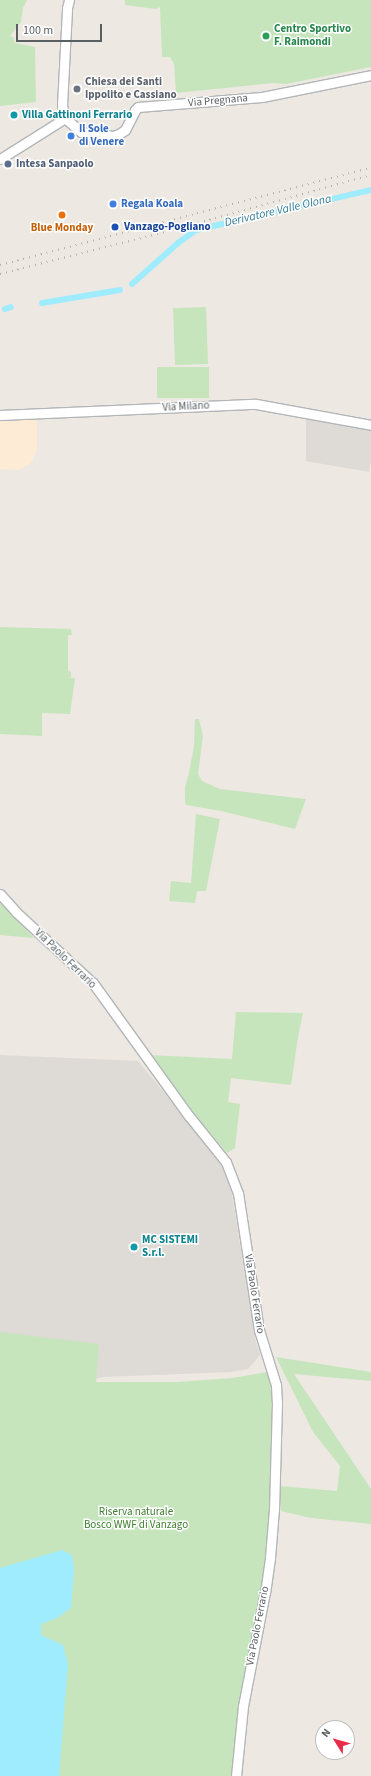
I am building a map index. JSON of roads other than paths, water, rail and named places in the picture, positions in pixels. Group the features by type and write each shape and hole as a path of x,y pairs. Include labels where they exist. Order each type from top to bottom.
{"street":[{"path":"0,158 65,118 62,105 67,8 69,0"},
{"name":"Via Pregnana","path":"65,118 78,131 113,136 125,130 138,107 262,97 371,75"},
{"name":"Via Milano","path":"0,416 256,404 371,425"},
{"name":"Via Paolo Ferrario","path":"0,894 12,908 93,983 189,1116 226,1162 238,1193 259,1330 276,1385 277,1403 274,1509 270,1558 243,1706 236,1776"}],"water":[{"path":"62,1550 72,1555 74,1569 71,1608 57,1618 41,1624 41,1635 63,1645 68,1664 59,1776 0,1776 0,1568"}],"waterway":[{"name":"Derivatore Valle Olona","path":"132,284 178,243 196,230 371,190"},
{"name":"Derivatore Valle Olona","path":"42,303 120,290"},
{"name":"Derivatore Valle Olona","path":"5,309 11,307"}],"railway":[{"path":"0,265 371,168"},
{"path":"0,274 169,231 371,175"}],"place":[{"name":"Centro Sportivo F. Raimondi","path":"266,36"},
{"name":"Chiesa dei Santi Ippolito e Cassiano","path":"77,89"},
{"name":"Villa Gattinoni Ferrario","path":"14,115"},
{"name":"Il Sole di Venere","path":"71,136"},
{"name":"Intesa Sanpaolo","path":"8,164"},
{"name":"Regala Koala","path":"113,204"},
{"name":"Blue Monday","path":"62,215"},
{"name":"Vanzago-Pogliano","path":"115,227"},
{"name":"MC SISTEMI S.r.l.","path":"134,1247"}],"park label":[{"name":"Riserva naturale Bosco WWF di Vanzago","path":"136,1519"}]}
